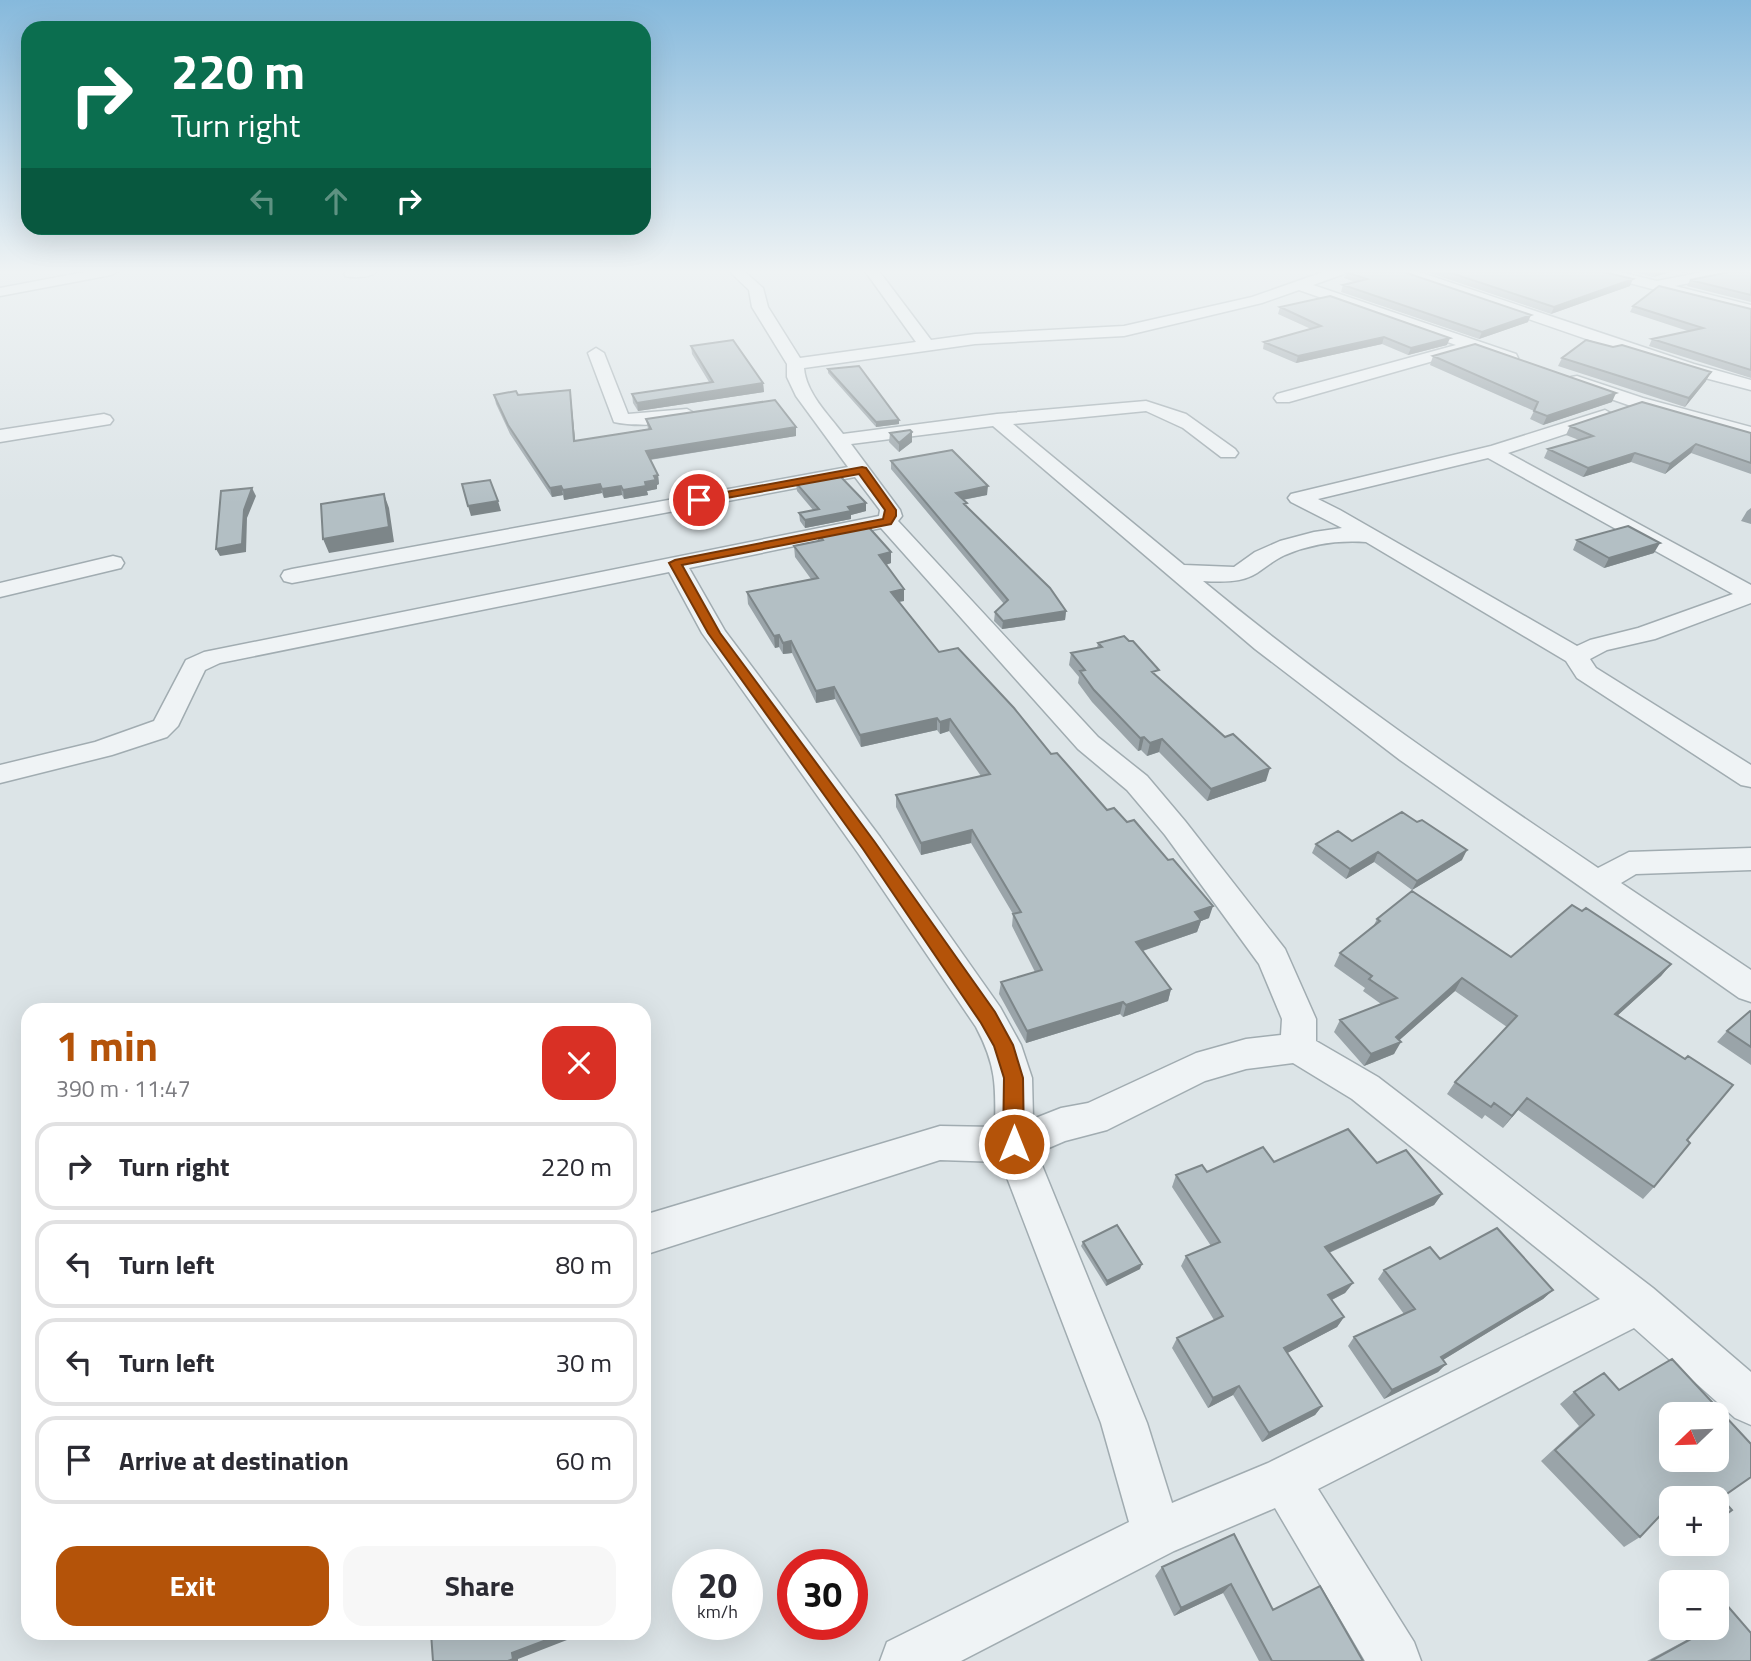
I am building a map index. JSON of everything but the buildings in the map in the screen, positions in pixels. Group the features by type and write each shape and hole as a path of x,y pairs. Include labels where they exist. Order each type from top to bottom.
{"street":[{"path":"0,774 158,732 165,726 195,666 213,657 419,618 887,521 891,516 890,510 862,470 799,397 795,364 785,349"},
{"path":"795,364 916,349"},
{"path":"1283,398 1460,349"},
{"path":"1484,349 1524,362"},
{"path":"1631,349 1751,385"},
{"path":"596,353 620,418 632,421 650,420 702,412"},
{"path":"1562,376 1637,402 1751,433"},
{"path":"1637,402 1574,427 1490,451 1304,496 1576,656 1586,673 1751,778"},
{"path":"837,440 997,419 1146,406 1176,415 1228,453"},
{"path":"997,419 1175,571 1265,644 1400,746 1751,988"},
{"path":"0,436 104,420"},
{"path":"1490,451 1751,594"},
{"path":"292,576 862,470"},
{"path":"887,521 1088,743 1136,783 1175,828 1273,958 1299,1019 1298,1048"},
{"path":"1175,571 1219,574 1246,570 1260,559 1310,539 1345,533 1372,537"},
{"path":"0,590 113,563"},
{"path":"675,563 714,633 869,845 988,1017 1003,1045 1014,1078 1014,1144 1124,1423 1157,1534"},
{"path":"1576,656 1598,645 1646,634 1751,594"},
{"path":"1598,883 1629,863 1751,859"},
{"path":"651,1233 940,1143 1014,1144 1061,1125 1094,1118 1196,1068 1246,1054 1298,1048 1365,1088 1638,1303 1751,1402"},
{"path":"906,1661 1157,1534 1284,1480 1638,1303"},
{"path":"1284,1480 1395,1661"}],"route":[{"path":"699,500 862,470 890,510 891,516 887,521 675,563 714,633 869,845 988,1017 1003,1045 1014,1078 1014,1144"}]}
